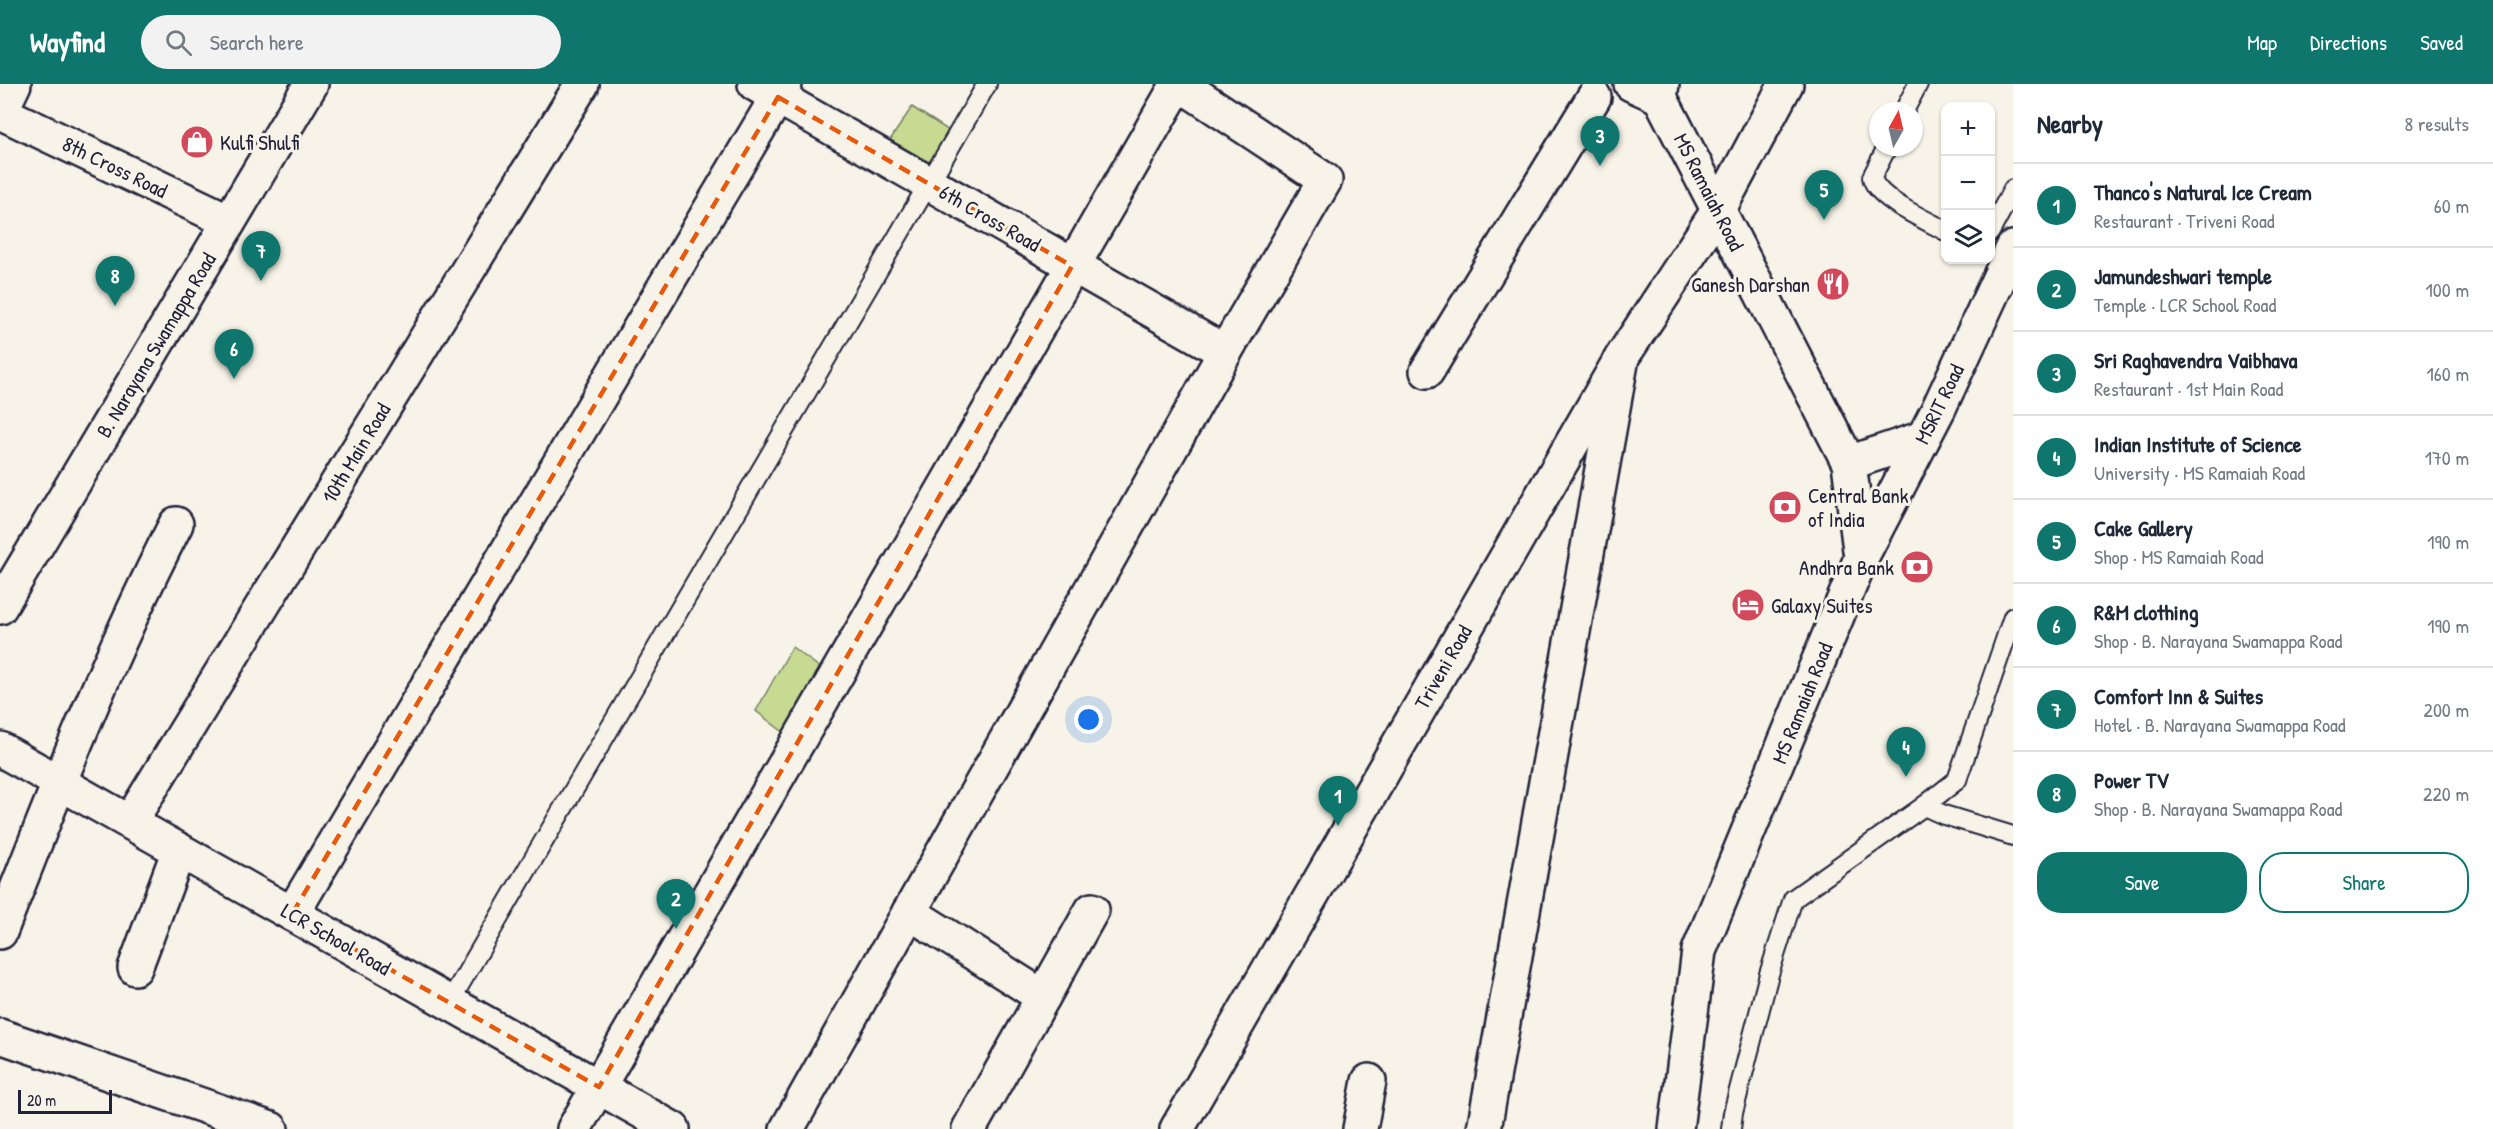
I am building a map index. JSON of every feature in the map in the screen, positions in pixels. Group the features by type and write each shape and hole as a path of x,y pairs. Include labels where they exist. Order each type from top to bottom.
{"street":[{"path":"0,112 14,84"},
{"name":"B. Narayana Swamappa Road","path":"0,607 311,84"},
{"name":"10th Main Road","path":"130,822 582,84"},
{"path":"574,1129 1179,84 1325,180 1225,352 787,1129"},
{"path":"1631,84 1661,91"},
{"name":"Triveni Road","path":"1176,1129 1622,357 1718,211 1786,84"},
{"path":"292,914 772,88"},
{"name":"6th Cross Road","path":"772,88 930,184 1225,352"},
{"path":"1427,370 1584,91 1661,91"},
{"name":"MS Ramaiah Road","path":"1661,91 1718,211 1849,463 1861,558 1699,951 1676,1129"},
{"name":"8th Cross Road","path":"0,112 229,221"},
{"name":"MSRIT Road","path":"1861,558 1923,438 2013,248"},
{"path":"1484,1129 1622,357"},
{"path":"1849,463 1923,438"},
{"path":"0,933 59,782 136,600 176,524"},
{"name":"LCR School Road","path":"0,748 673,1129"},
{"path":"135,968 179,850"},
{"path":"969,1129 1092,910"},
{"path":"909,912 1043,997"},
{"path":"0,1036 270,1129"},
{"path":"1360,1129 1369,1081"}],"lane":[{"path":"449,1003 987,84"},
{"path":"1909,102 1918,84"},
{"path":"1882,156 1872,177 1876,187 1890,199 1941,228"},
{"path":"1995,223 2013,189"},
{"path":"1731,1129 1732,1113 1769,974 1793,899 1957,780 2013,617"},
{"path":"1924,806 1944,816 2013,836"}],"highlighted area":[{"path":"778,97 1072,266 599,1087 292,914"}],"green space":[{"path":"912,107 951,132 931,164 890,140"},
{"path":"792,647 827,673 787,735 756,711"}],"place":[{"name":"Kulfi Shulfi","path":"197,142"},
{"name":"Sri Raghavendra Vaibhava","path":"1600,166"},
{"name":"Cake Gallery","path":"1824,220"},
{"name":"Comfort Inn & Suites","path":"261,281"},
{"name":"Ganesh Darshan","path":"1833,284"},
{"name":"Power TV","path":"115,306"},
{"name":"R&M clothing","path":"234,379"},
{"name":"Central Bank of India","path":"1785,507"},
{"name":"Andhra Bank","path":"1917,567"},
{"name":"Galaxy Suites","path":"1748,605"},
{"name":"Indian Institute of Science","path":"1906,777"},
{"name":"Thanco's Natural Ice Cream","path":"1338,826"},
{"name":"Jamundeshwari temple","path":"676,929"}]}
